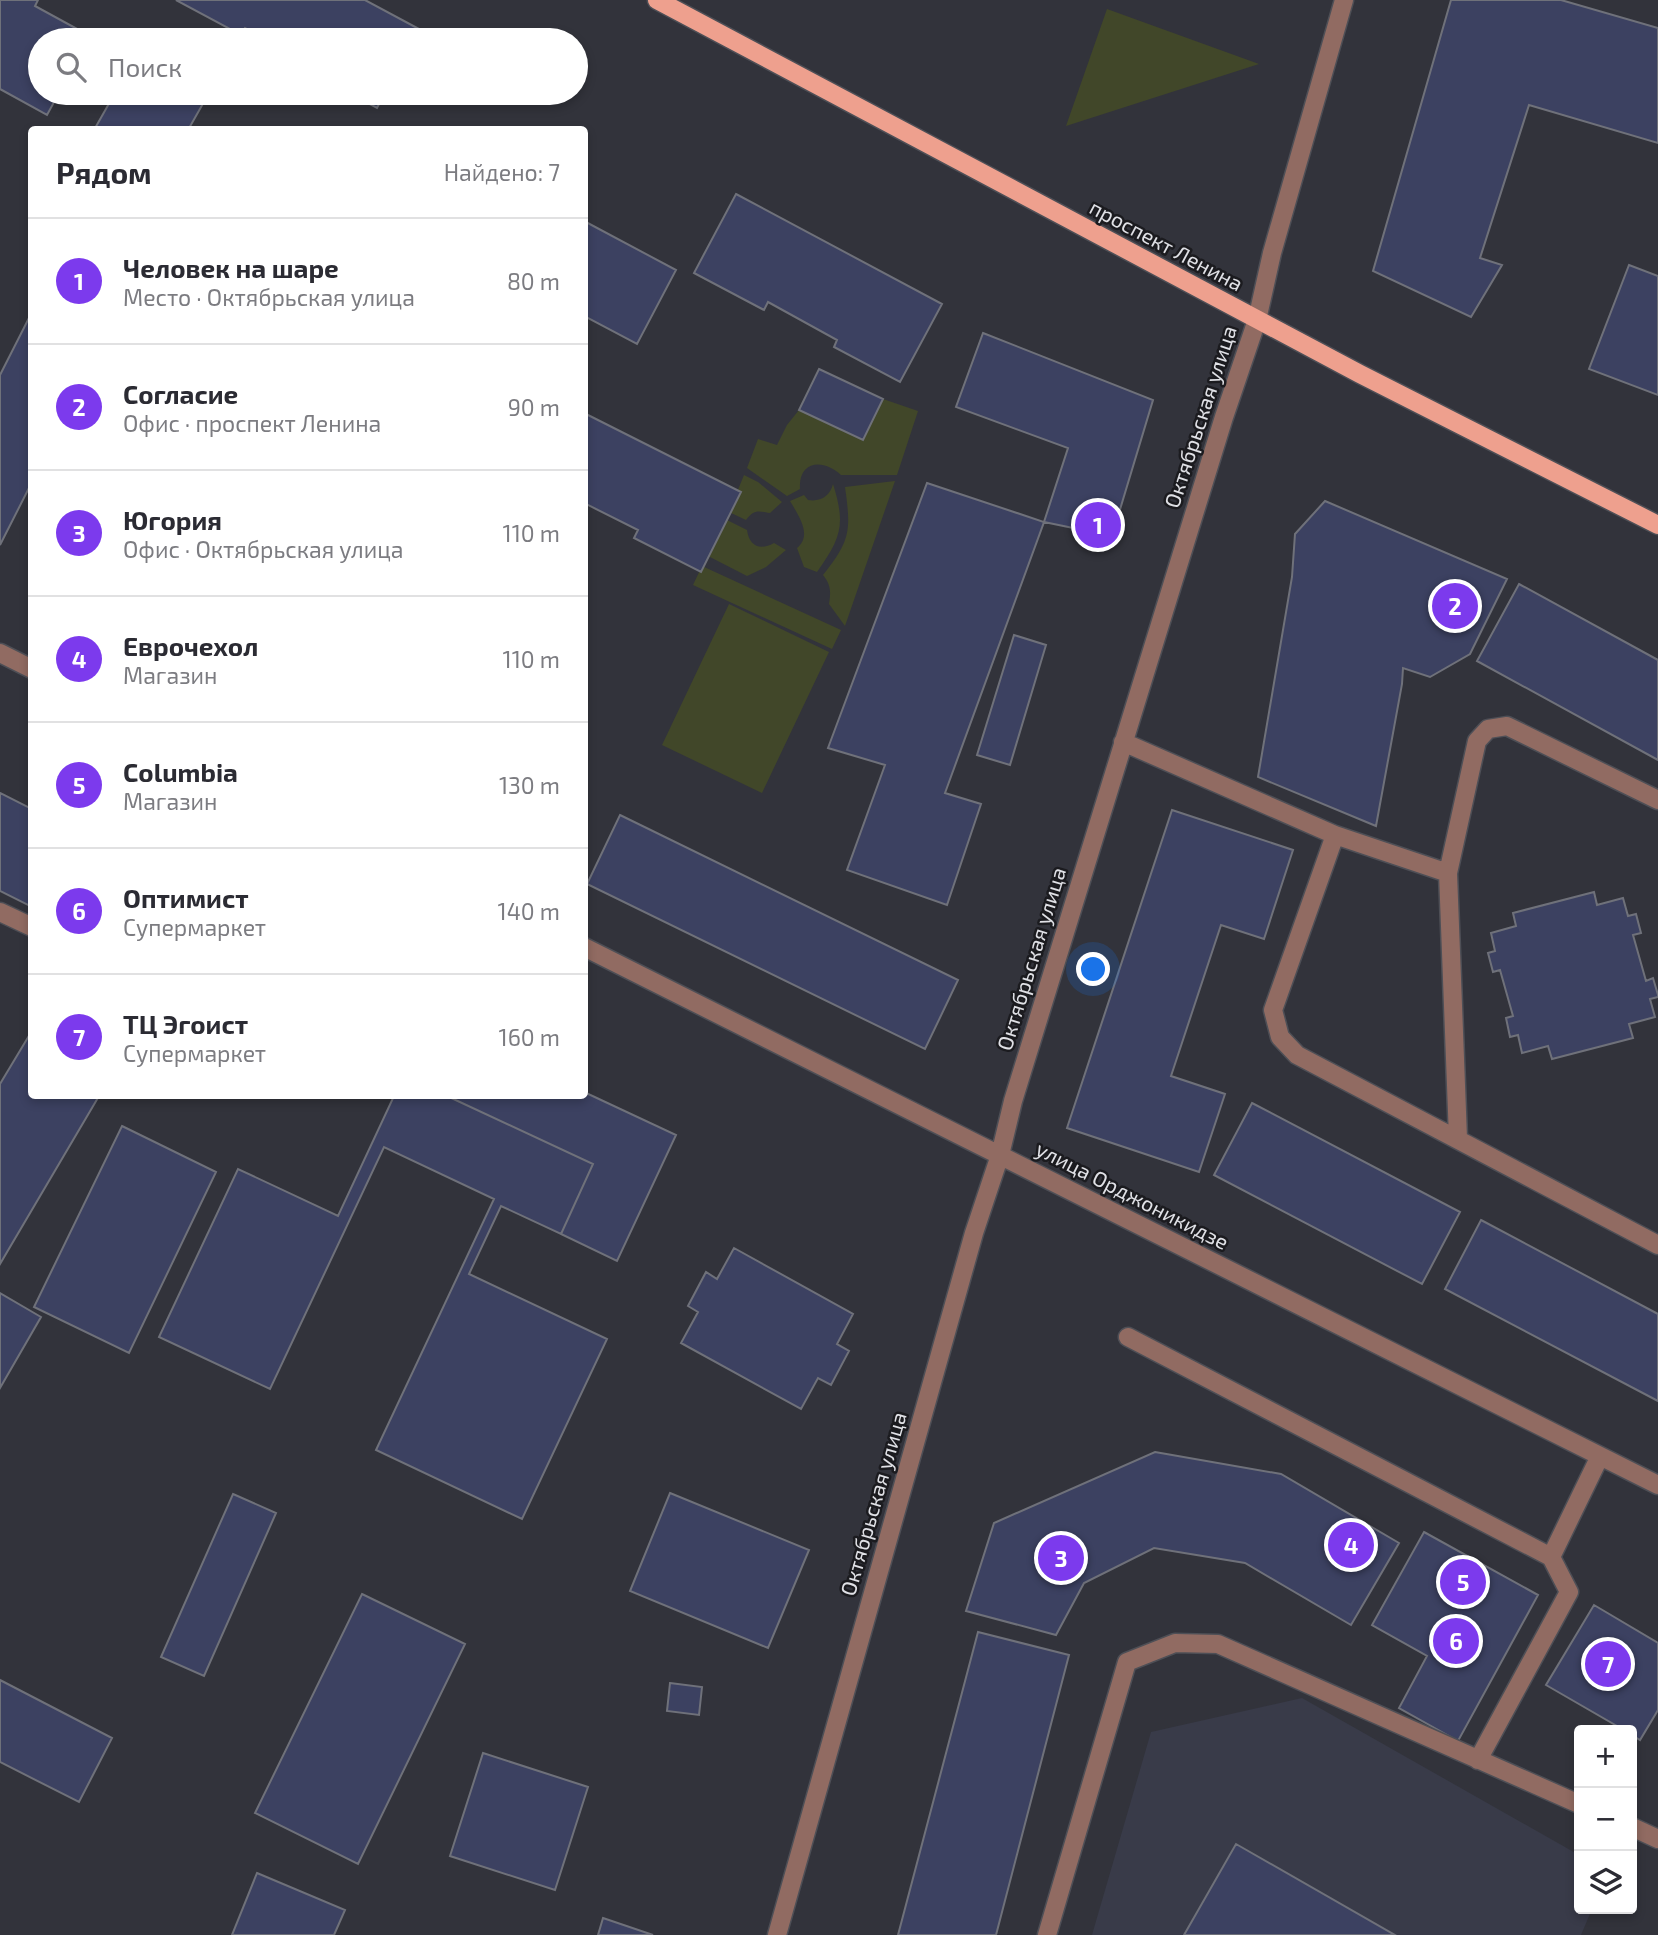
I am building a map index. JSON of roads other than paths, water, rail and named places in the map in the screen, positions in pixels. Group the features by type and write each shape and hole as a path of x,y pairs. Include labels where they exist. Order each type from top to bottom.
{"main road":[{"name":"проспект Ленина","path":"657,0 1257,320 1658,525"}],"street":[{"name":"Октябрьская улица","path":"777,1935 974,1233 1224,416 1257,320 1272,253 1344,0"},
{"path":"0,653 28,667"},
{"path":"1458,1138 1448,873 1477,741 1488,729 1507,726 1658,800"},
{"path":"1123,742 1335,835 1448,873"},
{"path":"1335,835 1273,1010 1280,1037 1297,1055 1658,1245"},
{"path":"0,912 28,925"},
{"name":"улица Орджоникидзе","path":"588,949 1658,1485"},
{"path":"1128,1336 1551,1557 1569,1592 1478,1760"},
{"path":"1551,1557 1600,1456"},
{"path":"1047,1935 1127,1662 1175,1643 1218,1644 1574,1802"},
{"path":"1637,1829 1658,1839"}],"place":[{"name":"Человек на шаре","path":"1098,525"},
{"name":"Согласие","path":"1455,606"},
{"name":"Еврочехол","path":"1351,1545"},
{"name":"Югория","path":"1061,1558"},
{"name":"Columbia","path":"1463,1582"},
{"name":"Оптимист","path":"1456,1641"},
{"name":"ТЦ Эгоист","path":"1608,1664"}]}
